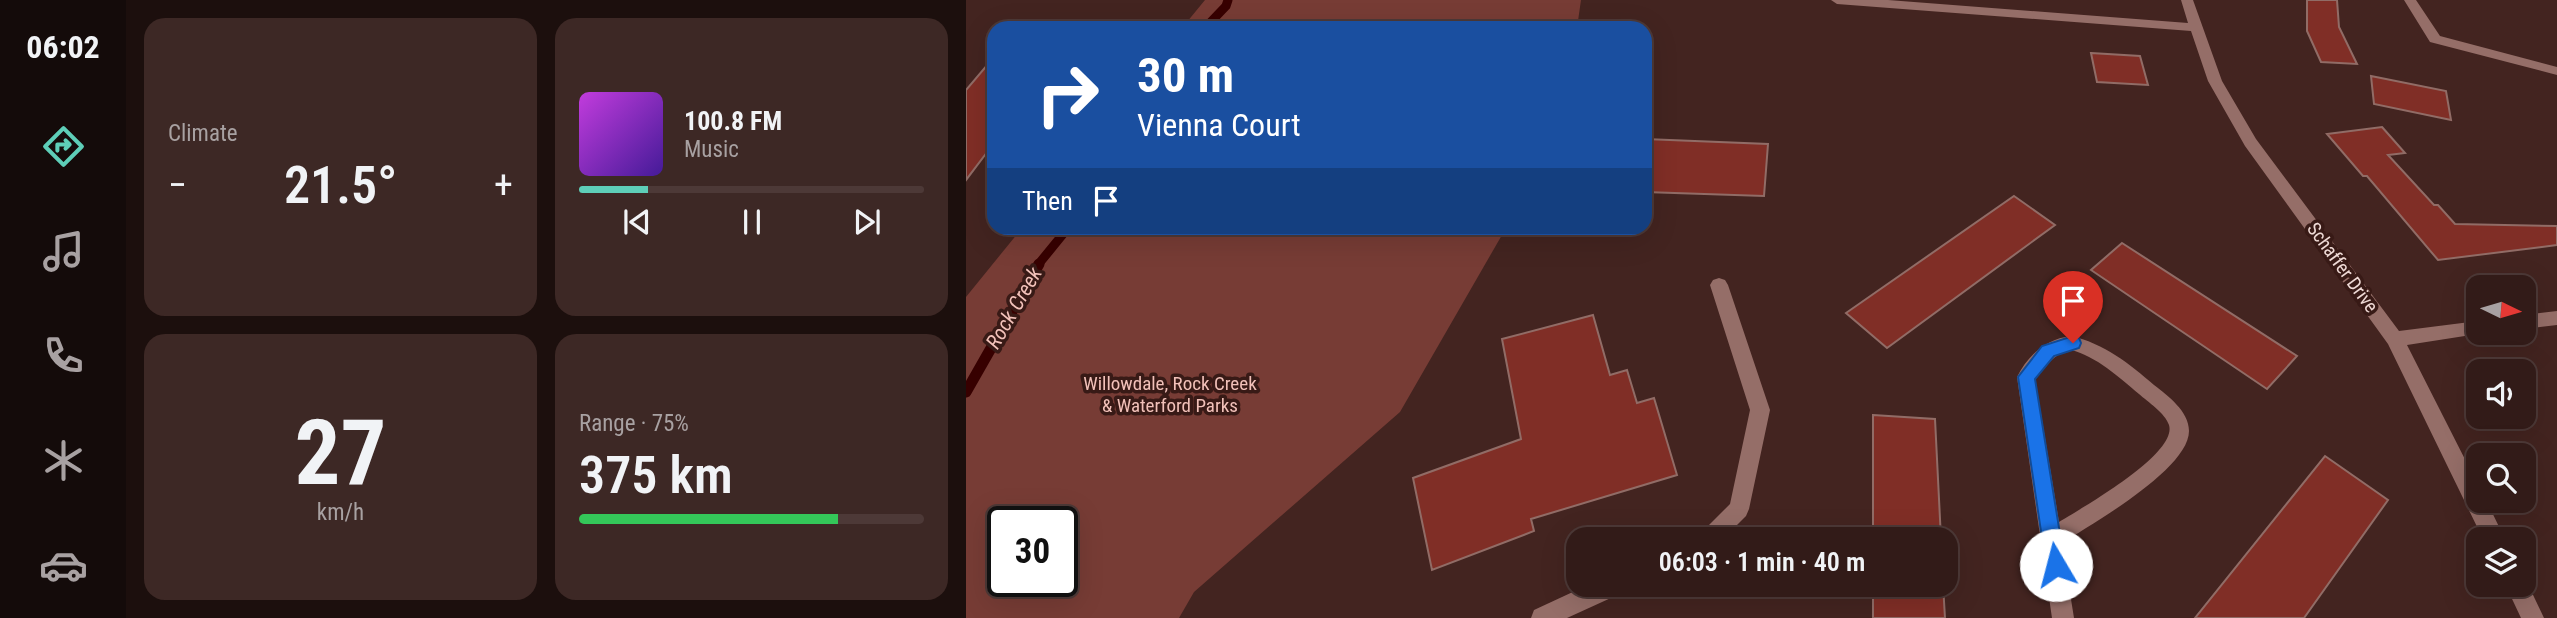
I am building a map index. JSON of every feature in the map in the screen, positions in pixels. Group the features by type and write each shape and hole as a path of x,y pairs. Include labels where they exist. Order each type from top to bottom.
{"street":[{"path":"1837,0 2195,27"},
{"name":"Schaffer Drive","path":"2187,0 2215,81 2250,142 2395,338 2488,527"},
{"path":"2410,0 2435,39 2557,71"},
{"path":"1719,285 1760,410 1739,509 1721,527"},
{"path":"2536,321 2557,318"},
{"path":"2395,338 2466,329"},
{"path":"2052,538 2144,477 2177,443 2180,429 2175,417 2163,404 2091,348 2073,343 2048,351 2026,377 2063,618"},
{"path":"1542,618 1588,597"},
{"path":"2522,597 2533,618"}],"green space":[{"path":"1205,0 1581,0 1578,21 1188,21"},
{"name":"Willowdale, Rock Creek & Waterford Parks","path":"1016,235 1502,235 1400,412 1194,592 1179,618 966,618 966,297"}],"building":[{"path":"2307,0 2337,0 2339,27 2357,64 2321,62 2307,31"},
{"path":"2091,53 2140,56 2148,85 2097,82"},
{"path":"987,65 987,152 966,180 966,90"},
{"path":"2371,76 2446,91 2451,120 2374,104"},
{"path":"2382,127 2405,153 2388,155 2455,224 2557,226 2557,245 2438,260 2367,176 2363,176 2327,134"},
{"path":"1652,139 1768,144 1764,196 1652,192"},
{"path":"2014,196 2055,225 1887,348 1846,313"},
{"path":"2122,243 2297,356 2267,389 2091,270"},
{"path":"1593,315 1610,375 1627,370 1637,403 1654,398 1677,475 1531,519 1534,531 1432,570 1413,478 1521,439 1502,339"},
{"path":"1873,415 1935,419 1940,527 1873,527"},
{"path":"2325,456 2388,500 2304,618 2195,618"},
{"path":"1873,597 1944,597 1945,618 1873,618"}],"waterway":[{"name":"Rock Creek","path":"1212,21 1226,6 1228,0"},
{"name":"Rock Creek","path":"1037,266 1062,235"},
{"name":"Rock Creek","path":"966,392 1039,264"}],"route":[{"path":"2056,565 2026,377 2035,363 2048,351 2059,345 2073,343"}]}
